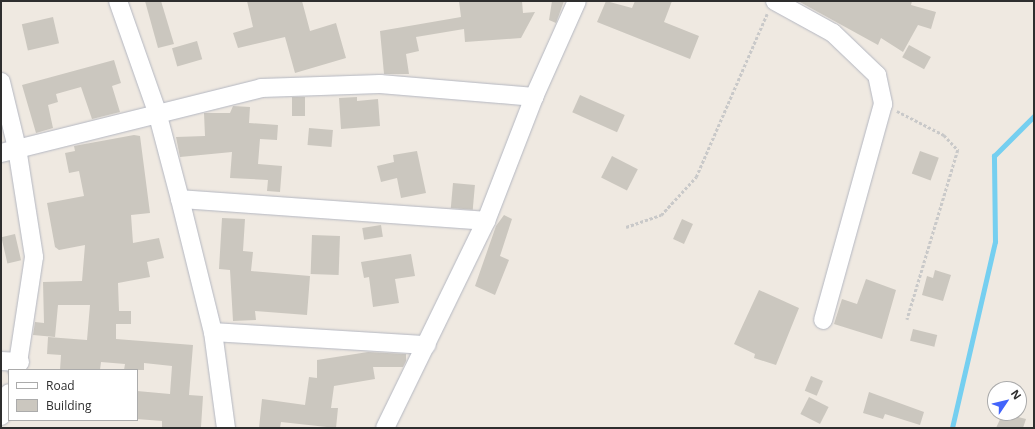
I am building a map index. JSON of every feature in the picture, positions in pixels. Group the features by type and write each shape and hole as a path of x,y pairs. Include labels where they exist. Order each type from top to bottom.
{"street":[{"path":"118,1 157,112 180,199 213,332 226,428"},
{"path":"385,428 427,345 486,221 534,96 576,1"},
{"path":"772,4 834,32 877,75 883,104 824,320"},
{"path":"1,82 9,150 34,257 18,366 1,361"},
{"path":"9,150 157,112 261,88 380,84 534,96"},
{"path":"180,199 486,221"},
{"path":"213,332 427,345"},
{"path":"1,416 8,396"}],"path":[{"path":"626,227 661,215 696,177 772,4"},
{"path":"883,104 944,135 958,150 907,320"}],"building":[{"path":"145,1 161,1 174,44 158,48"},
{"path":"247,1 302,1 310,31 336,23 346,58 295,73 285,37 238,48 233,33 253,27"},
{"path":"459,1 522,1 523,13 535,12 521,38 465,42 464,29 416,37 419,51 406,54 409,74 384,74 380,31 461,17"},
{"path":"552,1 564,1 556,23 549,20"},
{"path":"606,1 632,8 635,1 672,1 664,22 699,36 690,59 597,22"},
{"path":"798,1 912,1 911,5 936,12 931,29 918,25 903,52 881,38 878,45"},
{"path":"53,17 59,43 28,51 22,24"},
{"path":"197,41 202,59 177,66 172,48"},
{"path":"909,45 931,57 924,69 902,57"},
{"path":"114,60 121,83 112,86 120,112 92,119 81,87 56,94 58,102 48,105 53,128 36,133 22,85"},
{"path":"580,95 625,115 617,132 572,112"},
{"path":"292,97 305,97 305,116 292,116"},
{"path":"357,97 357,101 378,99 380,126 341,129 339,98"},
{"path":"233,106 250,107 249,123 278,125 277,140 260,139 258,164 282,166 280,192 267,191 268,180 230,178 232,152 180,157 176,137 205,136 204,113 230,113"},
{"path":"309,128 333,130 331,147 308,145"},
{"path":"134,135 140,136 150,213 131,215 133,243 159,238 164,258 147,262 150,277 118,283 119,311 131,311 131,324 116,324 116,339 193,345 189,395 203,396 201,427 162,428 162,421 138,419 138,391 170,394 172,366 144,363 144,370 138,370 124,369 125,364 101,362 100,369 60,369 61,355 47,354 48,337 87,340 90,305 58,305 55,337 33,335 35,322 44,323 43,282 82,281 85,245 59,250 55,247 47,203 84,196 79,171 69,173 65,153 75,151 74,146"},
{"path":"417,151 426,193 401,198 397,178 381,182 377,166 394,162 393,155"},
{"path":"920,151 939,158 931,180 912,174"},
{"path":"612,156 638,169 627,191 601,177"},
{"path":"453,183 475,185 473,210 451,208"},
{"path":"504,215 512,219 500,256 509,260 495,295 475,286 496,226"},
{"path":"222,218 245,219 243,251 253,252 251,271 310,276 307,315 255,311 256,320 233,321 230,270 219,269"},
{"path":"682,219 693,224 684,244 673,239"},
{"path":"381,225 383,237 364,240 362,228"},
{"path":"15,234 21,260 7,263 1,237"},
{"path":"312,235 340,236 339,275 311,274"},
{"path":"411,254 415,276 395,279 399,303 373,307 369,277 364,278 361,262"},
{"path":"935,270 951,275 943,301 922,295 927,276 933,278"},
{"path":"866,279 896,290 882,339 834,324 842,299 857,304"},
{"path":"759,290 799,308 776,365 754,358 755,354 734,344"},
{"path":"913,329 937,335 934,347 910,341"},
{"path":"368,352 406,354 406,361 403,367 373,367 375,379 334,386 331,408 338,408 336,428 281,422 280,428 259,428 262,399 305,405 309,377 317,378 317,360"},
{"path":"811,376 823,381 817,396 805,391"},
{"path":"869,392 924,412 920,425 885,414 883,419 863,413"},
{"path":"809,397 829,407 820,424 800,414"},
{"path":"999,421 1025,421 1023,428 996,428"}],"waterway":[{"path":"952,428 995,242 994,156 1034,116"}]}
